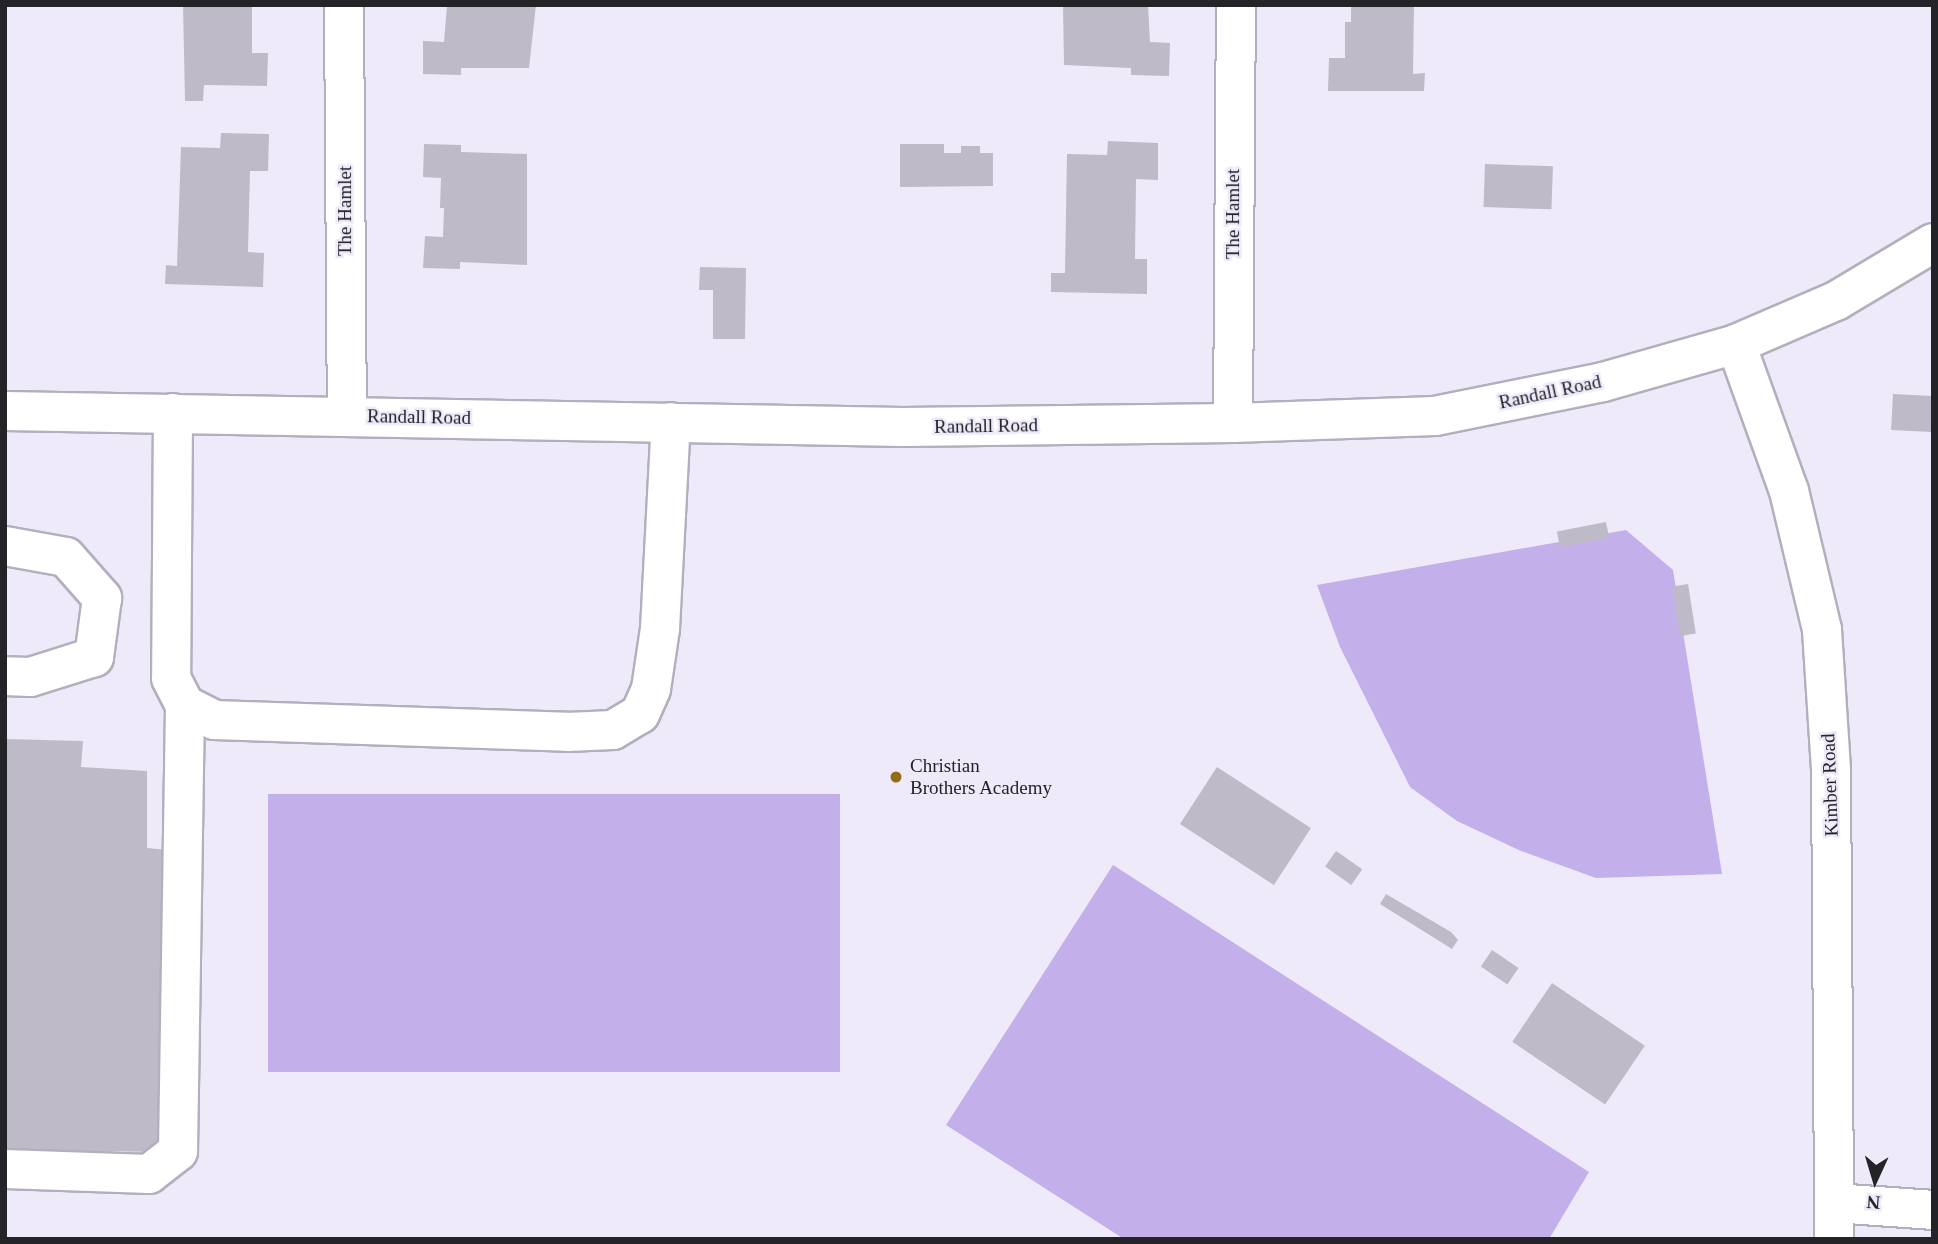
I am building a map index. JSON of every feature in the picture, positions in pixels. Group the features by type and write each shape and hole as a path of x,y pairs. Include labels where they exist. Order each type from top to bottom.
{"street":[{"name":"The Hamlet","path":"344,5 347,416"},
{"name":"The Hamlet","path":"1233,424 1236,5"},
{"name":"Randall Road","path":"5,411 903,427 1233,424 1436,416 1603,382 1736,344 1836,301 1933,243"},
{"name":"Kimber Road","path":"1736,344 1790,491 1822,631 1831,771 1834,1221"},
{"path":"5,1169 149,1174 178,1151 186,705 171,678 173,413"},
{"path":"186,705 214,720 613,730 640,714 651,689 660,629 671,422"},
{"path":"5,546 66,557 102,598 94,657 30,677 5,676"},
{"path":"1834,1221 1933,1210"}],"shaded area":[{"path":"1626,530 1673,570 1722,874 1596,878 1521,851 1457,821 1410,787 1340,647 1317,585"},
{"path":"268,794 840,794 840,1072 268,1072"},
{"path":"1113,865 1589,1172 1549,1239 1124,1239 946,1125"}],"building":[{"path":"183,5 252,5 252,53 268,53 267,86 204,85 203,101 185,101"},
{"path":"447,5 536,5 529,68 461,68 461,75 423,74 423,41 444,42"},
{"path":"1063,5 1148,5 1150,42 1170,43 1169,76 1131,75 1131,68 1064,65"},
{"path":"1351,5 1414,5 1413,74 1425,73 1424,91 1328,91 1329,58 1345,58 1345,22 1351,22"},
{"path":"221,133 269,134 268,171 250,171 248,252 264,253 263,287 165,284 166,265 177,266 181,147 220,148"},
{"path":"1108,141 1158,143 1158,180 1136,179 1135,259 1147,259 1147,294 1051,292 1051,273 1065,273 1067,154 1107,155"},
{"path":"424,144 461,145 461,152 527,154 527,265 460,262 460,269 423,268 425,236 443,237 444,208 440,208 441,178 423,177"},
{"path":"900,144 944,144 944,153 961,153 961,146 980,146 980,153 993,153 993,186 900,187"},
{"path":"1485,164 1553,166 1551,209 1483,207"},
{"path":"700,267 746,268 745,339 713,339 713,290 699,290"},
{"path":"1893,394 1933,396 1931,432 1891,430"},
{"path":"1606,522 1609,538 1560,547 1557,532"},
{"path":"1688,584 1696,633 1680,636 1672,587"},
{"path":"5,739 83,741 81,767 147,771 147,848 168,850 167,1152 5,1150"},
{"path":"1217,767 1311,828 1274,885 1180,824"},
{"path":"1336,851 1362,869 1351,885 1325,867"},
{"path":"1386,894 1451,932 1458,940 1452,949 1380,904"},
{"path":"1492,950 1519,968 1507,984 1481,967"},
{"path":"1552,983 1645,1046 1605,1104 1512,1042"}],"place":[{"name":"Christian Brothers Academy","path":"896,777"}]}
